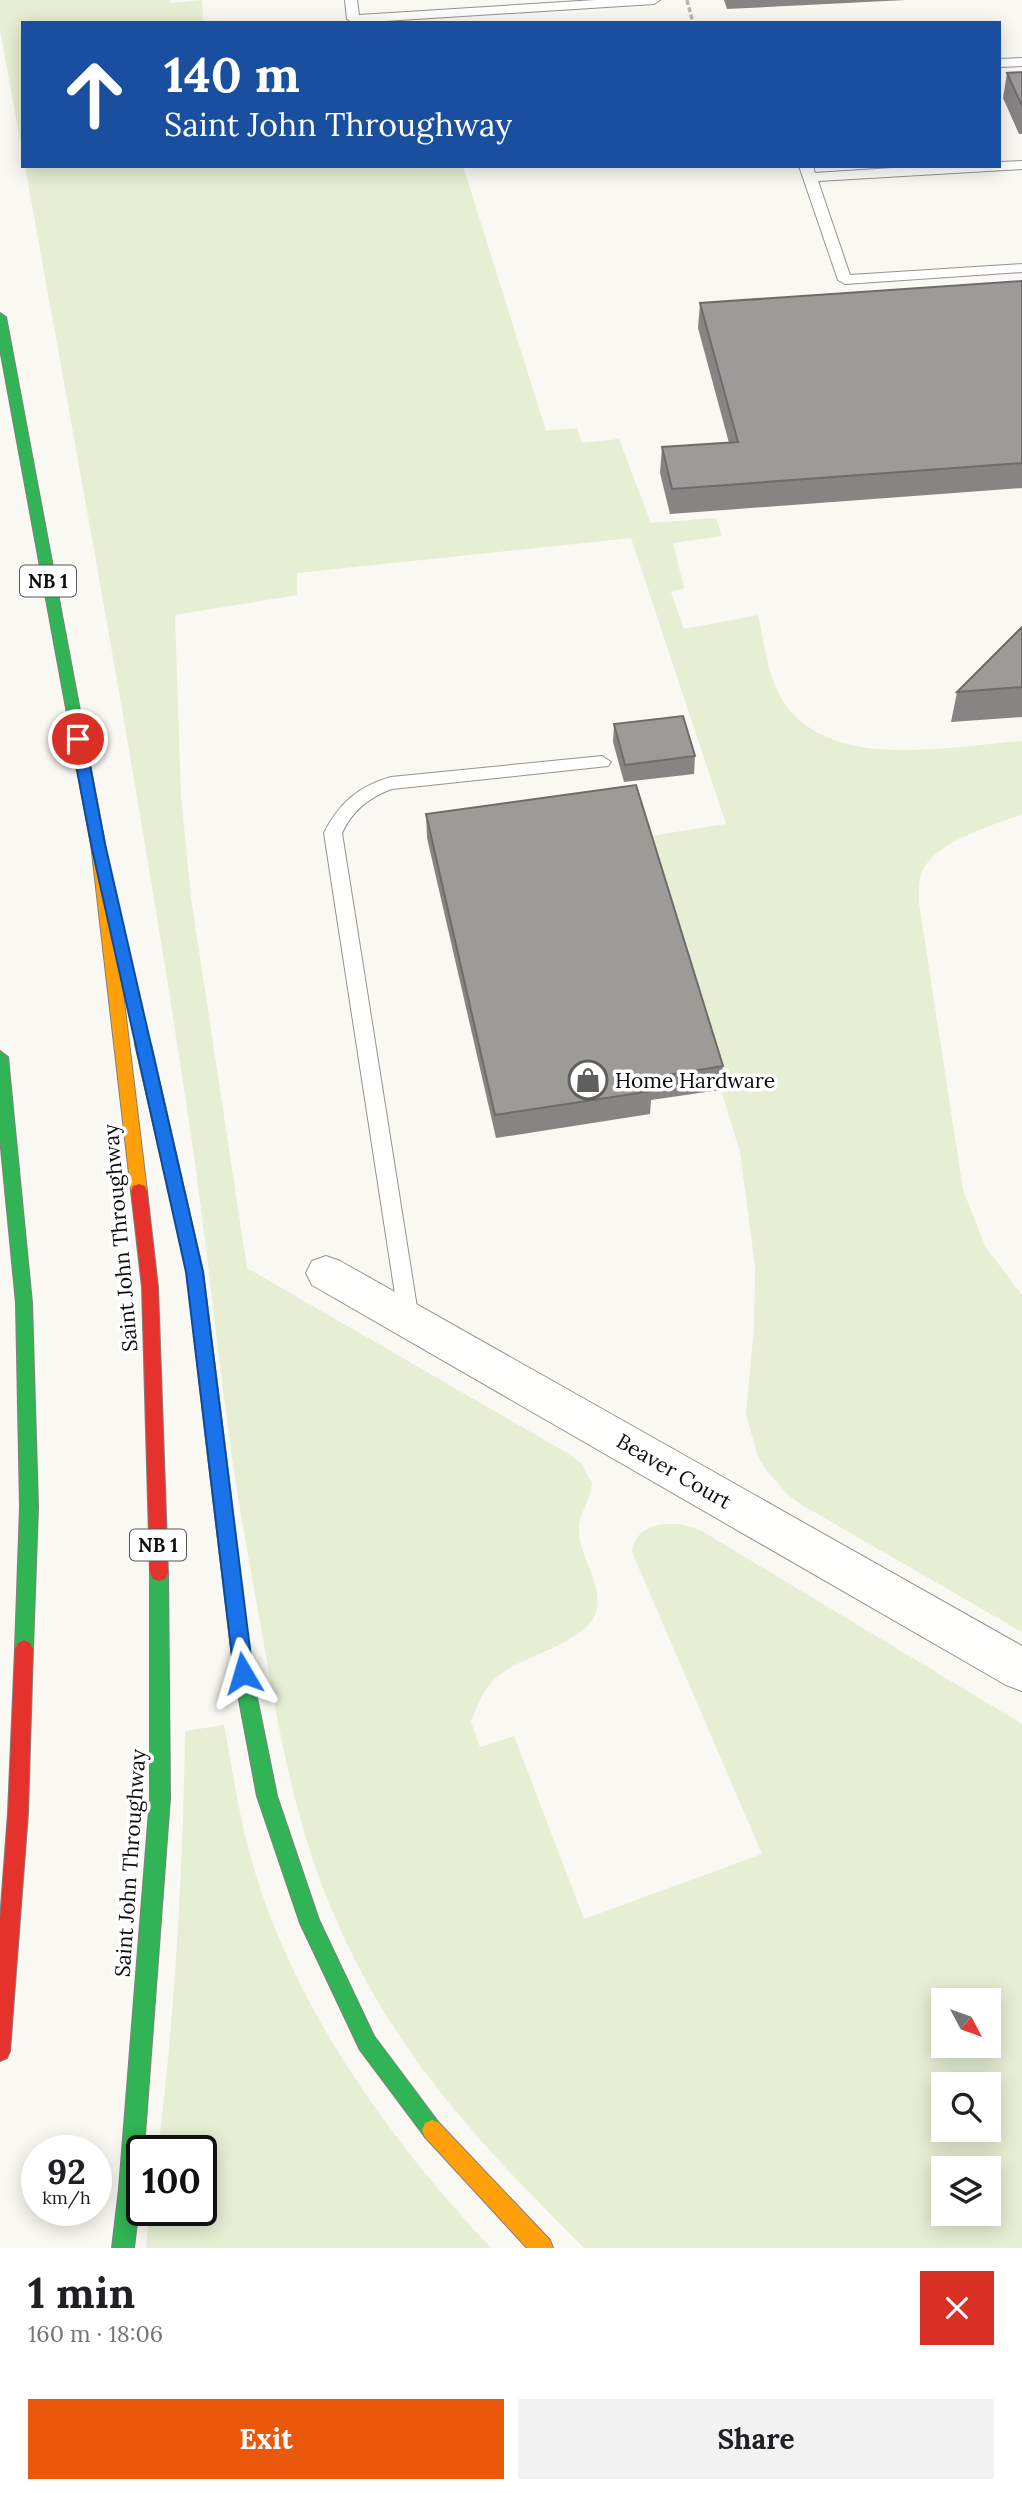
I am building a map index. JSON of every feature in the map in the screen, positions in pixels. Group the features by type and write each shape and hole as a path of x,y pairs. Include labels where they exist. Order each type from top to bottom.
{"highway":[{"name":"Saint John Throughway","path":"0,317 98,844 150,1287 158,1494 160,1798 130,2189 122,2248"},
{"path":"98,844 134,1005"},
{"path":"140,1031 195,1272 243,1673 267,1796 310,1923 367,2043 440,2140 542,2248"},
{"path":"0,1056 24,1303 29,1507 18,1813 0,2051"}],"street":[{"name":"Beaver Court","path":"326,1273 1022,1670"}],"lane":[{"path":"351,0 353,19 448,18 654,0"},
{"path":"1001,63 1022,62"},
{"path":"1001,166 1022,165"},
{"path":"921,168 808,171 845,281 1022,268"},
{"path":"409,1320 333,833 356,798 371,789 391,783 602,762"}],"path":[{"path":"687,0 692,21"}],"green space":[{"path":"0,0 170,0 171,3 202,0 203,21 21,21 21,145 0,30"},
{"path":"25,168 464,168 546,431 577,428 582,443 619,439 651,523 716,518 722,536 673,543 684,588 671,592 684,629 758,615 769,668 781,698 801,722 828,737 858,746 891,750 926,750 1022,741 1022,814 979,830 949,844 937,853 927,863 921,875 919,903 963,1190 985,1246 1022,1295 1022,1632 802,1505 788,1495 758,1457 746,1414 754,1328 755,1266 740,1152 644,837 726,824 631,538 297,573 297,595 175,615 181,796 191,898 247,1268 567,1453 581,1463 592,1483 580,1521 579,1534 595,1583 598,1603 596,1613 581,1632 512,1667 491,1683 471,1722 480,1747 514,1736 584,1919 762,1854 632,1552 641,1533 649,1528 669,1524 700,1530 1022,1724 1022,2248 584,2248 509,2171 442,2094 384,2011 358,1965 320,1880 289,1773 233,1465 196,1173 153,892"},
{"path":"224,1725 249,1851 267,1907 289,1961 315,2013 379,2113 452,2205 491,2248 146,2248 148,2226 217,2226 217,2135 160,2135 177,1941 185,1731"}],"building":[{"path":"1022,72 1022,106 1007,73"},
{"path":"1022,281 1022,463 672,489 662,447 738,442 700,303"},
{"path":"1022,627 1022,687 957,692"},
{"path":"683,716 695,756 625,765 614,724"},
{"path":"636,785 723,1066 649,1078 652,1091 495,1115 426,814"}],"traffic: fast":[{"path":"0,317 98,844"},
{"path":"0,1057 24,1303 29,1507 24,1649"},
{"path":"216,1448 243,1673 267,1796 310,1923 367,2043 432,2130"},
{"path":"123,2248 130,2189 160,1798 159,1573"}],"traffic: slow":[{"path":"98,844 139,1191"},
{"path":"432,2130 542,2248"}],"traffic: jam":[{"path":"143,1044 195,1272 216,1448"},
{"path":"139,1191 150,1287 159,1573"},
{"path":"0,2051 18,1813 24,1649"}],"place":[{"name":"Home Hardware","path":"588,1080"}],"route":[{"path":"78,739 98,844 195,1272 243,1673"}]}
